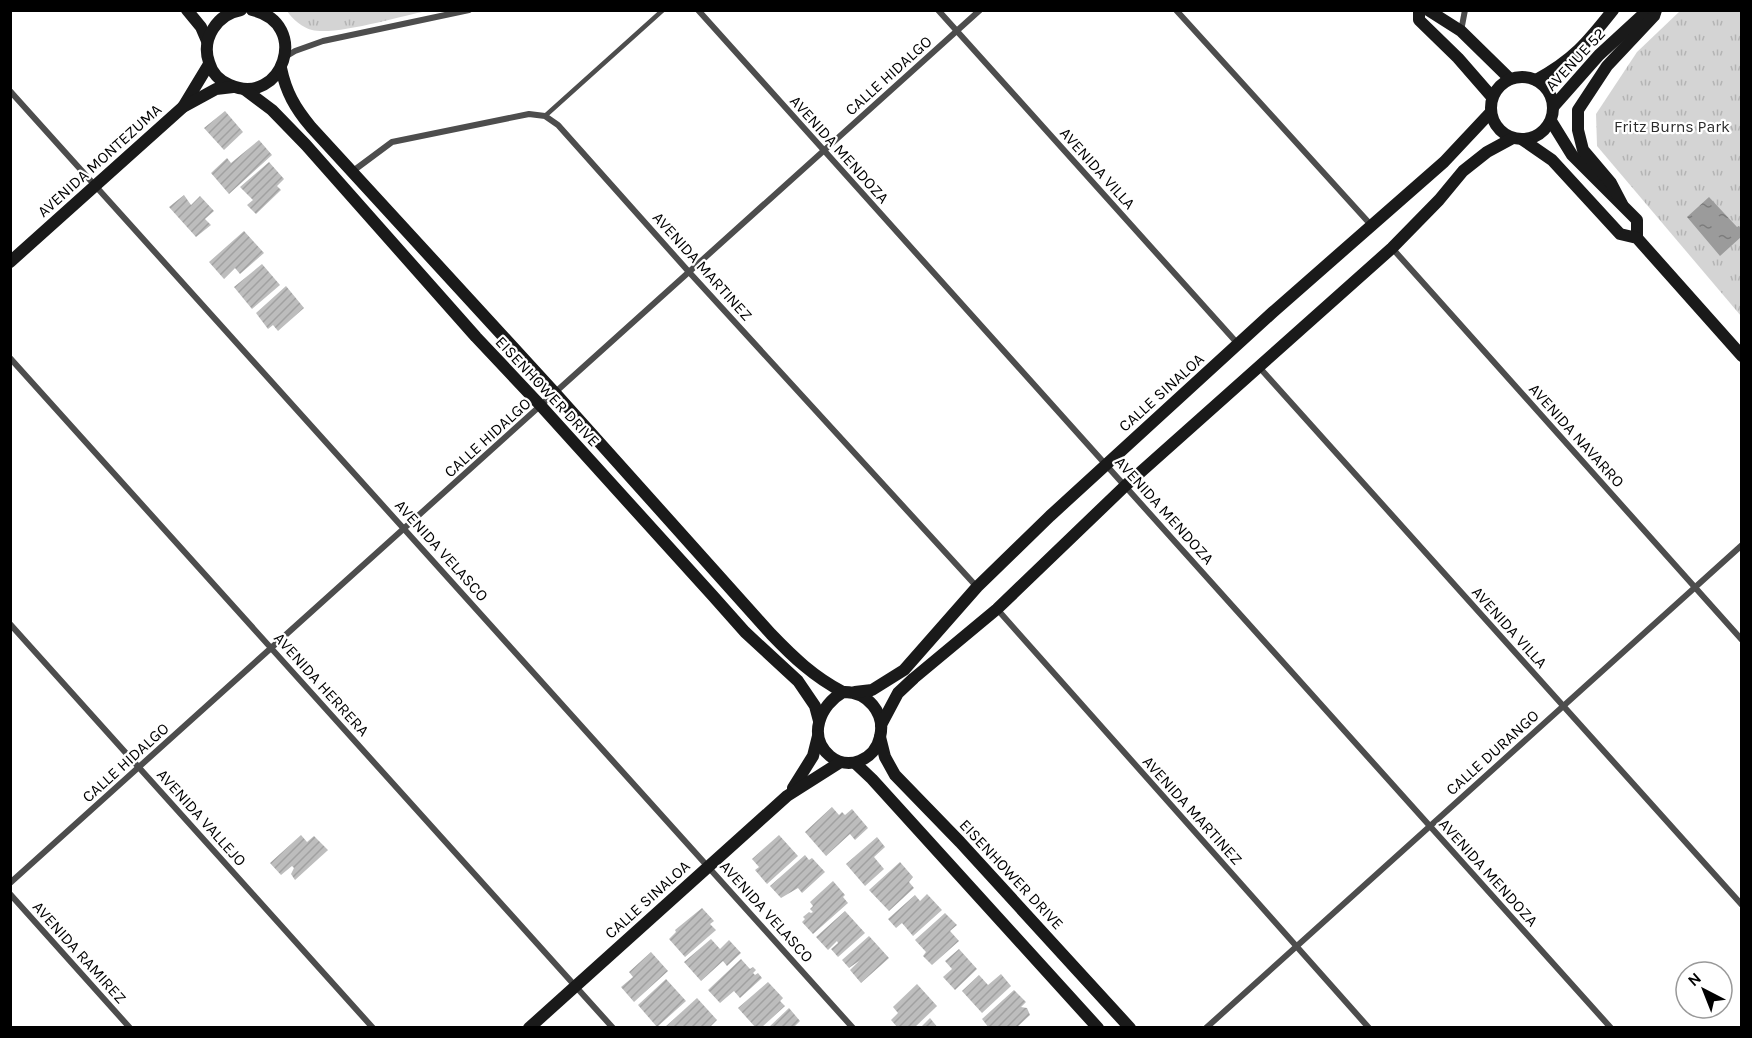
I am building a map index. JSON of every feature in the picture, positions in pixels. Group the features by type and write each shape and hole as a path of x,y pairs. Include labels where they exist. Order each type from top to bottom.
{"main road":[{"path":"188,10 201,27 207,41"},
{"name":"EISENHOWER DRIVE","path":"252,10 270,18 278,25 283,35 286,46 283,62 285,86 293,104 771,634 804,667 821,680 849,692"},
{"path":"1419,10 1419,20 1458,58 1492,97"},
{"path":"1428,10 1461,32 1510,79"},
{"name":"AVENUE 52","path":"1536,80 1561,66 1584,46 1613,10"},
{"name":"AVENUE 52","path":"1553,107 1599,55 1648,10"},
{"path":"1622,204 1611,183 1583,150 1578,130 1578,110 1607,66 1654,16 1656,10"},
{"path":"209,64 207,41 211,31 218,22 234,11"},
{"path":"238,88 255,88 265,84 274,77 283,62"},
{"name":"EISENHOWER DRIVE","path":"209,64 223,81 272,110 306,145 476,338 542,406 732,618 798,681 815,706 819,721"},
{"name":"AVENIDA MONTEZUMA","path":"183,107 209,64"},
{"path":"881,731 874,706 867,698 849,692 825,707 819,721 818,735 825,752 839,763 855,763 871,752 877,746 881,731 898,693 997,609 1125,486 1392,248 1463,171 1487,152 1517,139 1539,135 1551,121 1553,107 1548,91 1536,80 1527,77 1510,79 1497,89 1492,97 1491,113 1497,129 1517,139 1552,159 1620,234 1637,238 1742,356"},
{"name":"AVENIDA MONTEZUMA","path":"10,262 183,107 216,89 238,88"},
{"name":"CALLE SINALOA","path":"849,692 872,690 904,670 977,587 1105,464 1444,162 1491,113"},
{"path":"1551,121 1572,155 1638,220 1637,238"},
{"name":"EISENHOWER DRIVE","path":"881,731 885,757 895,775 960,842 1130,1028"},
{"name":"CALLE SINALOA","path":"787,796 813,756 818,735"},
{"name":"CALLE SINALOA","path":"529,1028 787,796 839,763"},
{"path":"855,763 1098,1028"}],"street":[{"path":"283,62 308,45 469,10"},
{"name":"AVENIDA MENDOZA","path":"698,10 1611,1028"},
{"name":"AVENIDA VILLA","path":"938,10 1238,344"},
{"name":"CALLE HIDALGO","path":"10,883 980,10"},
{"path":"1176,10 1371,225"},
{"path":"1461,32 1466,10"},
{"name":"AVENIDA VELASCO","path":"10,91 853,1028"},
{"path":"353,171 392,142 529,114 545,116"},
{"name":"AVENIDA MARTINEZ","path":"545,116 558,124 689,272 977,587"},
{"name":"AVENIDA NAVARRO","path":"1392,248 1742,640"},
{"name":"AVENIDA HERRERA","path":"10,358 613,1028"},
{"name":"AVENIDA VILLA","path":"1258,367 1742,905"},
{"name":"CALLE DURANGO","path":"1206,1028 1742,545"},
{"name":"AVENIDA MARTINEZ","path":"997,609 1369,1028"},
{"name":"AVENIDA VALLEJO","path":"10,624 373,1028"},
{"name":"AVENIDA RAMIREZ","path":"10,894 130,1028"}],"lane":[{"path":"545,116 663,10"}],"green space":[{"path":"287,11 427,11 352,28 322,31 305,27"},
{"name":"Fritz Burns Park","path":"1680,11 1741,11 1741,316 1597,146 1596,114 1637,52"}],"water":[{"path":"1709,197 1741,229 1741,237 1720,256 1687,217"}],"building":[{"path":"225,111 243,132 224,150 204,128"},
{"path":"259,140 272,155 229,194 211,173 227,158 231,163"},
{"path":"269,162 284,179 277,186 281,190 256,214 247,205 253,200 240,187"},
{"path":"184,195 191,205 200,196 214,211 205,219 211,225 196,237 169,207"},
{"path":"244,231 264,253 240,274 235,268 224,279 209,262"},
{"path":"262,264 280,285 252,309 234,287"},
{"path":"286,286 304,308 278,331 273,325 268,329 256,313"},
{"path":"832,807 839,815 842,812 845,815 852,809 868,828 855,840 850,834 826,856 805,832"},
{"path":"301,835 307,842 314,836 328,850 295,880 291,874 294,868 292,866 281,875 270,863"},
{"path":"779,835 798,856 767,884 755,870 759,867 752,859"},
{"path":"877,837 885,847 874,857 884,869 865,886 846,864"},
{"path":"805,855 809,860 812,858 825,872 802,893 798,888 781,898 770,886"},
{"path":"900,862 913,877 909,882 914,888 889,911 869,890"},
{"path":"833,881 845,895 843,897 848,903 813,934 802,922 805,919 803,917 813,912 810,909 813,906 810,902"},
{"path":"927,894 942,910 913,936 902,923 896,928 888,919 915,895 920,901"},
{"path":"702,908 714,921 710,924 716,930 685,957 669,939 676,932 675,930"},
{"path":"845,911 865,933 838,957 831,949 838,943 837,941 828,950 816,937"},
{"path":"945,913 957,925 950,931 959,941 932,965 923,956 926,952 915,940"},
{"path":"869,936 889,958 861,983 850,970 859,961 849,968 842,960"},
{"path":"711,939 720,949 729,940 741,953 727,966 723,961 701,981 684,962"},
{"path":"959,949 977,969 955,990 943,977 952,969 945,961"},
{"path":"651,952 668,971 634,1002 621,987 633,977 629,972"},
{"path":"741,959 750,969 753,967 756,970 753,973 755,975 758,973 762,978 740,998 734,991 720,1003 708,990"},
{"path":"1001,974 1011,986 982,1013 962,991 979,975 988,985"},
{"path":"666,979 686,1001 657,1027 638,1005"},
{"path":"768,982 783,998 780,1001 785,1006 761,1028 756,1028 738,1008"},
{"path":"917,984 937,1006 914,1028 898,1028 891,1020 898,1013 893,1007"},
{"path":"1014,990 1026,1002 1021,1007 1027,1008 1030,1015 1016,1028 989,1028 982,1019"},
{"path":"697,998 717,1020 709,1028 664,1028"},
{"path":"789,1008 800,1021 793,1028 768,1028"},
{"path":"930,1018 938,1028 920,1028"}]}
